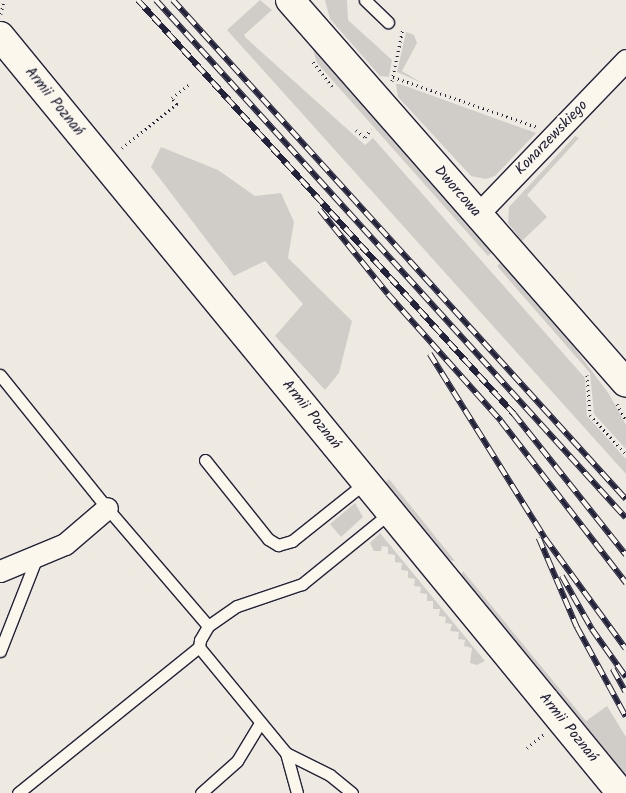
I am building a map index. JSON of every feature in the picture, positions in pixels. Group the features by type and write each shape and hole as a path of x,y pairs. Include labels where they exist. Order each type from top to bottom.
{"main road":[{"name":"Dworcowa","path":"291,0 477,215 626,383"},
{"name":"Armii Poznań","path":"0,36 621,793"}],"street":[{"name":"Konarzewskiego","path":"477,215 626,60"},
{"path":"0,571 36,559 65,544 107,508"}],"lane":[{"path":"365,0 388,22"},
{"path":"0,375 107,508 208,626"},
{"path":"205,460 268,539 278,545 292,541 366,482"},
{"path":"18,793 199,647 202,632 208,626 236,606 302,584 390,512"},
{"path":"0,650 36,559"},
{"path":"199,647 286,753 330,776 352,793"},
{"path":"201,793 242,755 260,722"},
{"path":"286,753 297,793"}],"path":[{"path":"0,15 4,0"},
{"path":"391,86 405,22"},
{"path":"393,77 543,129"},
{"path":"116,154 177,103 172,98 191,83"},
{"path":"582,370 587,376 590,415 626,454"},
{"path":"527,748 547,731"}],"shaded area":[{"path":"260,0 272,10 244,35 246,38 365,145 373,138 585,378 587,416 626,459 626,474 227,30"},
{"path":"325,0 347,0 348,20 392,60 389,77 380,76 330,19"},
{"path":"406,32 414,35 417,43 402,71 422,83 397,72"},
{"path":"311,43 494,251 488,256 317,63"},
{"path":"396,84 536,133 495,176 486,179 471,176 398,97"},
{"path":"575,136 579,138 527,195 547,217 522,241 508,223 509,207"},
{"path":"161,147 218,170 255,196 281,193 294,222 288,258 352,321 339,373 325,390 275,336 303,304 265,261 234,276 151,167"},
{"path":"503,260 550,315 609,394 626,425 626,449 594,414 590,373 497,266"},
{"path":"389,479 455,561 447,560 383,484"},
{"path":"355,503 363,517 341,537 330,524"},
{"path":"392,532 492,654 489,656 389,535"},
{"path":"380,533 485,661 477,665 470,663 472,648 464,646 465,640 458,639 459,632 450,631 452,624 445,623 446,617 439,616 440,609 433,609 433,601 427,601 427,594 420,593 421,587 414,586 415,579 408,578 408,571 401,570 402,563 395,562 395,555 388,554 388,547 382,546 381,551 374,551 370,543"},
{"path":"463,571 586,721 607,706 626,737 626,780 461,576"}],"railway":[{"path":"138,0 514,414 626,555"},
{"path":"156,0 626,518"},
{"path":"173,0 626,499"},
{"path":"320,210 388,294 501,421 626,583"},
{"path":"430,354 545,538 626,649"},
{"path":"539,538 577,627 626,717"},
{"path":"562,576 592,629 626,677"},
{"path":"613,669 626,692"}]}
